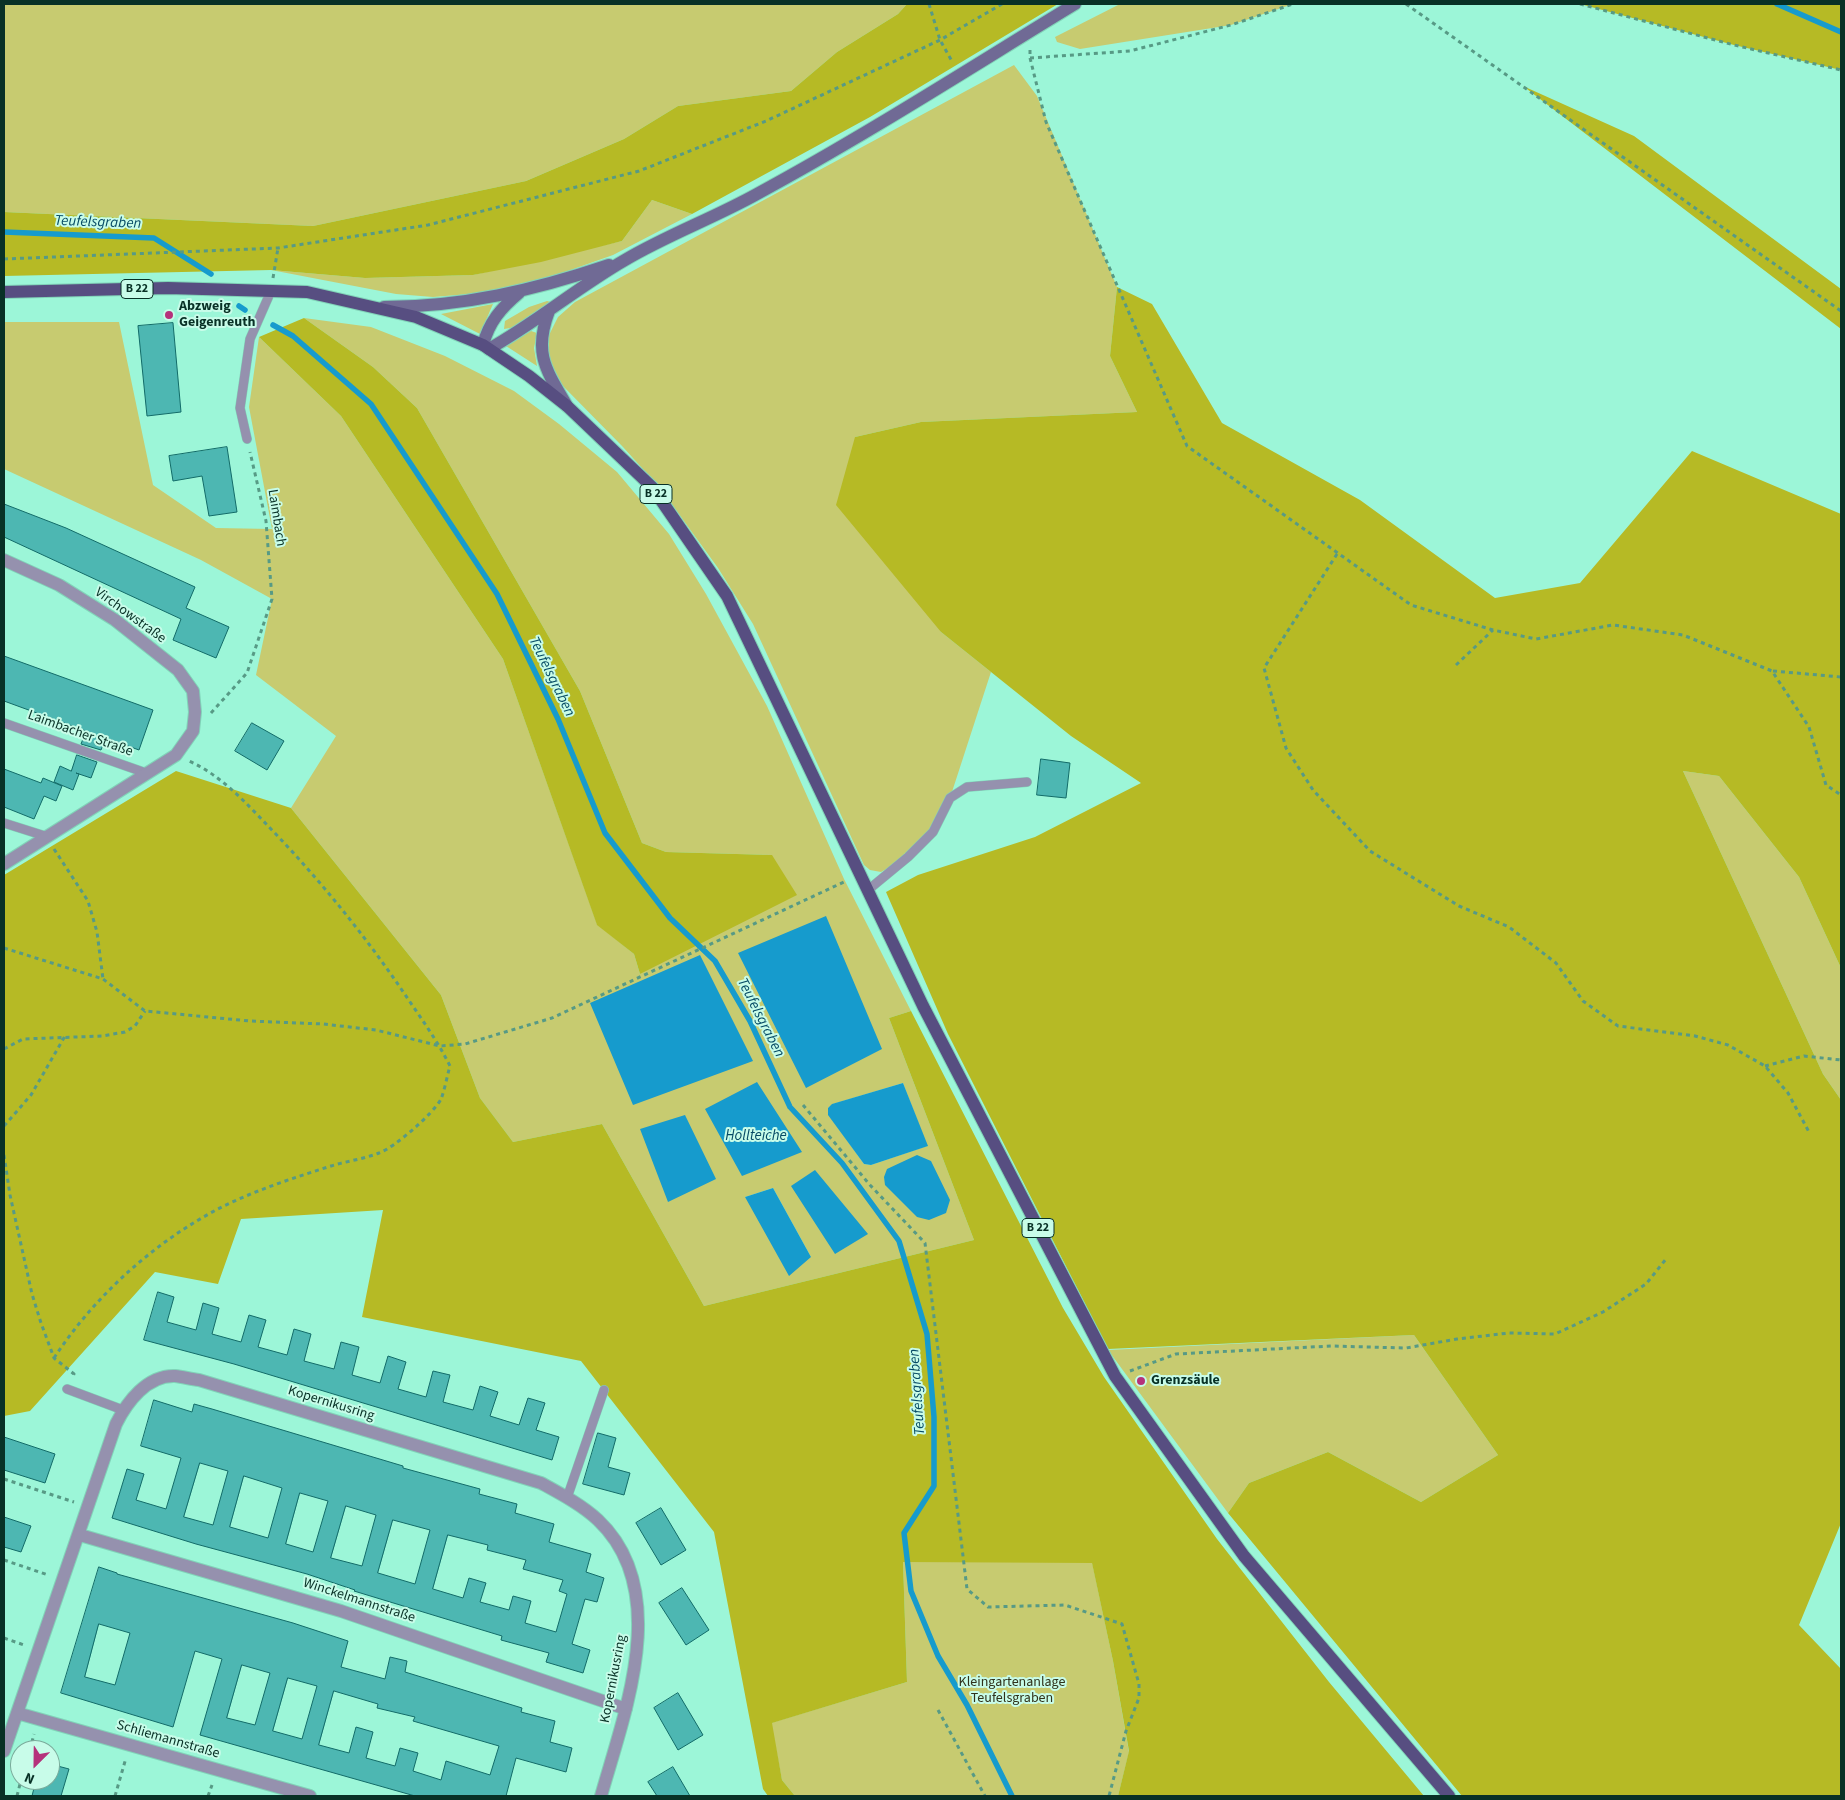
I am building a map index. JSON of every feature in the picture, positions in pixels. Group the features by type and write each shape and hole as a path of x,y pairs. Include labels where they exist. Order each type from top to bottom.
{"main road":[{"path":"486,347 533,323 550,309 626,259 757,195 960,75 1075,4"},
{"path":"379,308 431,306 521,291 555,283 626,259"},
{"name":"B 22","path":"4,292 168,288 307,292 416,317 486,347 567,406 652,487 727,596 928,1015 1115,1376 1244,1556 1449,1796"},
{"path":"486,347 492,322 501,308 521,291"},
{"path":"550,309 542,328 541,354 545,367 567,406"}],"street":[{"name":"Virchowstraße","path":"4,560 59,585 115,620 178,670 193,691 195,712 193,731"},
{"name":"Laimbacher Straße","path":"4,864 45,836 176,755 193,731"},
{"name":"Kopernikusring","path":"4,1751 80,1535 116,1424 123,1410 137,1393 154,1381 174,1376 199,1380 541,1483 567,1498 599,1521 618,1545 629,1570 636,1596 638,1648 626,1709 601,1796"},
{"name":"Winckelmannstraße","path":"80,1535 342,1611 626,1709"},
{"name":"Schliemannstraße","path":"17,1713 310,1796"}],"lane":[{"path":"247,439 240,408 250,339 271,291"},
{"name":"Laimbacher Straße","path":"4,723 146,774"},
{"path":"868,890 908,857 933,832 950,798 967,787 1027,782"},
{"path":"4,823 45,836"},
{"path":"66,1389 123,1410"},
{"path":"567,1498 604,1390"}],"path":[{"path":"929,4 940,40 960,75"},
{"path":"4,259 278,248 428,225 639,171 766,121 940,40 1002,4"},
{"path":"1030,58 1130,51 1231,25 1293,4"},
{"path":"1406,4 1841,311"},
{"path":"1580,4 1734,46 1841,70"},
{"path":"1022,36 1030,50 1030,58 1046,122 1187,446 1411,606 1493,630 1536,639 1613,626 1683,635 1772,671 1841,678"},
{"path":"271,291 278,248"},
{"name":"Laimbach","path":"193,731 247,673 272,599 266,521 247,439"},
{"path":"1337,554 1264,668 1286,748 1313,790 1370,851 1459,906 1509,927 1556,963 1583,1002 1618,1026 1695,1036 1728,1045 1765,1066 1788,1093 1809,1132"},
{"path":"1456,665 1493,630"},
{"path":"1772,671 1809,726 1826,785 1841,795"},
{"path":"54,1358 71,1332 95,1304 166,1242 218,1209 272,1186 380,1153 408,1134 440,1100 450,1066 440,1046 384,963 309,868 230,788 200,765 176,755"},
{"path":"45,836 88,901 98,932 103,980"},
{"path":"4,948 103,980 145,1011 376,1030 440,1046 465,1044 552,1018 860,874"},
{"path":"4,1049 23,1040 65,1036 102,1036 125,1032 135,1026 145,1011"},
{"path":"4,1126 31,1095 65,1036"},
{"path":"1765,1066 1804,1056 1841,1060"},
{"path":"803,1105 870,1185 925,1243 967,1589 988,1607 1065,1605 1122,1624 1139,1684 1139,1698 1126,1731 1109,1796"},
{"path":"4,1155 10,1195 32,1294 54,1358 74,1374 66,1389"},
{"path":"1115,1376 1176,1354 1331,1346 1406,1348 1509,1332 1555,1334 1603,1312 1646,1284 1666,1259"},
{"path":"4,1479 89,1507"},
{"path":"4,1560 64,1581"},
{"path":"4,1638 39,1651"},
{"path":"938,1710 986,1796"},
{"path":"115,1796 122,1772"}],"green space":[{"path":"4,4 907,4 898,14 837,52 791,91 678,106 624,139 526,181 313,226 4,212"},
{"path":"1120,4 1293,4 1231,25 1080,49 1057,42 1055,37"},
{"path":"1014,65 1037,96 1117,287 1110,356 1137,412 921,422 855,437 941,632 991,672 950,798 933,832 908,857 881,872 870,870 864,865 753,624 718,568 660,488 562,385 548,357 549,335 558,317 575,302"},
{"path":"652,200 692,214 613,255 548,278 494,292 433,297 396,294 271,270 365,278 473,275 622,241"},
{"path":"547,301 551,302 516,327 504,329 505,321 529,307"},
{"path":"493,304 480,334 441,314"},
{"path":"304,318 371,327 445,356 514,391 559,424 617,472 669,534 706,594 767,706 844,879 911,1011 889,1018 974,1240 704,1306 602,1124 513,1142 480,1098 441,995 291,808 336,736 256,675 272,599 201,560 4,469 4,322 119,322 153,485 216,528 272,529 249,407 259,337 341,416 503,659 597,924 634,954 640,974 772,855 666,852 642,843 580,691 417,408 373,367","holes":["903,1083 927,1146 871,1165 864,1164 829,1115 828,1108 833,1104","773,1188 811,1257 745,1197"]},
{"path":"531,331 537,333 534,348 537,366 506,346"},
{"path":"1683,771 1719,776 1799,877 1841,968 1841,1100 1823,1074"},
{"path":"1414,1335 1498,1455 1421,1502 1328,1452 1249,1483 1228,1513 1108,1350"},
{"name":"Kleingartenanlage Teufelsgraben","path":"903,1562 1092,1562 1113,1661 1129,1752 1118,1796 795,1796 782,1780 771,1723 907,1682"}],"shaded area":[{"path":"907,4 1058,4 870,117 692,214 652,200 622,241 541,262 473,275 365,278 271,270 4,276 4,212 313,226 526,181 624,139 678,106 791,91 837,52 898,14"},
{"path":"1580,4 1841,4 1841,70 1734,45"},
{"path":"1523,86 1634,136 1841,289 1841,329"},
{"path":"1117,287 1152,304 1222,423 1360,500 1495,598 1580,583 1692,451 1841,514 1841,968 1799,877 1719,776 1683,771 1823,1074 1841,1100 1841,1523 1799,1625 1841,1669 1841,1796 1462,1796 1228,1513 1249,1483 1328,1452 1421,1502 1498,1455 1414,1335 1108,1349 948,1034 886,892 918,875 1035,837 1141,783 1071,736 941,632 836,505 855,437 921,422 1137,412 1110,356"},
{"path":"304,318 373,367 417,408 580,691 642,843 666,852 772,855 797,895 640,974 634,954 597,925 503,659 341,416 259,337"},
{"path":"176,771 291,808 441,995 480,1098 513,1142 602,1124 704,1306 974,1240 889,1018 911,1011 1063,1308 1104,1377 1217,1539 1329,1682 1424,1796 1118,1796 1129,1751 1113,1661 1092,1563 903,1562 907,1682 772,1723 782,1780 795,1796 768,1796 763,1789 714,1532 581,1361 362,1317 383,1210 241,1219 218,1284 155,1272 30,1411 4,1416 4,875"}],"water":[{"path":"826,916 882,1049 806,1088 738,953"},
{"path":"700,955 753,1061 633,1105 590,1003"},
{"name":"Hollteiche","path":"757,1082 802,1152 742,1176 705,1109"},
{"path":"903,1083 928,1146 871,1165 864,1164 828,1115 828,1108 832,1104"},
{"path":"685,1115 716,1179 668,1202 640,1129"},
{"path":"917,1155 931,1161 950,1200 946,1213 929,1220 917,1217 885,1185 884,1177 887,1169"},
{"path":"815,1170 868,1234 835,1254 791,1186"},
{"path":"773,1188 811,1257 789,1276 745,1197"}],"building":[{"path":"173,323 181,412 147,416 138,326"},
{"path":"227,447 237,512 209,516 202,476 173,481 169,456"},
{"path":"4,504 66,528 195,587 186,608 229,627 216,658 173,640 181,619 4,537"},
{"path":"4,656 153,710 139,750 106,738 101,750 81,744 86,731 4,701"},
{"path":"252,723 284,741 267,770 235,751"},
{"path":"77,755 97,762 91,778 79,774 73,790 54,782 60,766 71,771"},
{"path":"1041,759 1070,763 1066,798 1037,795"},
{"path":"4,769 41,783 43,778 62,786 56,801 44,796 34,819 4,807"},
{"path":"158,1292 174,1297 167,1322 196,1330 203,1303 219,1308 212,1334 241,1342 249,1315 266,1320 258,1347 287,1355 294,1329 311,1334 304,1361 334,1369 341,1342 359,1347 352,1375 380,1383 388,1356 406,1362 398,1389 426,1397 433,1371 450,1375 443,1402 473,1410 480,1386 498,1392 490,1416 519,1425 528,1398 545,1403 536,1430 559,1437 552,1460 234,1364 144,1340"},
{"path":"154,1400 192,1412 194,1404 403,1466 403,1468 480,1489 479,1494 517,1504 515,1513 554,1524 549,1542 591,1554 586,1572 604,1578 597,1602 585,1599 572,1644 590,1650 583,1673 546,1662 549,1653 501,1640 502,1636 354,1591 307,1574 196,1544 112,1518 127,1469 144,1474 136,1500 166,1509 181,1458 141,1446","holes":["200,1463 228,1471 213,1525 184,1517","244,1476 282,1488 268,1538 230,1527","300,1493 328,1501 313,1552 286,1544","346,1506 376,1515 362,1566 331,1558","393,1520 430,1530 415,1584 378,1573","448,1535 488,1545 487,1550 526,1560 523,1569 563,1580 559,1591 567,1594 556,1632 525,1623 531,1601 513,1596 509,1610 480,1602 486,1583 469,1578 463,1598 433,1589"]},
{"path":"598,1433 616,1438 608,1467 630,1473 624,1495 583,1484"},
{"path":"4,1437 55,1454 45,1483 4,1470"},
{"path":"661,1508 686,1550 661,1565 636,1523"},
{"path":"4,1517 31,1526 21,1552 4,1547"},
{"path":"99,1567 117,1574 293,1623 348,1641 341,1667 385,1679 390,1657 407,1661 405,1672 522,1708 521,1712 555,1721 550,1742 572,1748 566,1772 516,1758 506,1796 415,1796 200,1735 222,1659 195,1651 173,1727 61,1693","holes":["99,1624 130,1633 115,1685 85,1677","242,1665 270,1673 255,1725 227,1718","288,1678 317,1686 302,1739 273,1731","334,1691 378,1704 377,1708 415,1717 413,1721 499,1746 490,1775 446,1761 441,1780 413,1771 418,1753 400,1748 395,1766 366,1758 373,1732 356,1727 349,1753 319,1745"]},
{"path":"682,1588 709,1630 686,1645 659,1603"},
{"path":"678,1693 703,1735 678,1750 654,1708"},
{"path":"60,1767 69,1769 61,1796 32,1796 34,1790 60,1790"},
{"path":"673,1767 690,1796 657,1796 648,1782"}],"waterway":[{"path":"1777,4 1841,32"},
{"name":"Teufelsgraben","path":"4,232 154,238 211,274"},
{"name":"Teufelsgraben","path":"239,306 245,310"},
{"name":"Teufelsgraben","path":"273,325 293,336 371,404 497,594 558,719 605,833 670,918 715,961 750,1021 790,1107 842,1163 899,1241 927,1334 934,1417 934,1486 904,1533 911,1591 938,1656 967,1705 1012,1796"}],"place":[{"name":"Abzweig Geigenreuth","path":"169,315"},
{"name":"Grenzsäule","path":"1141,1381"}]}
